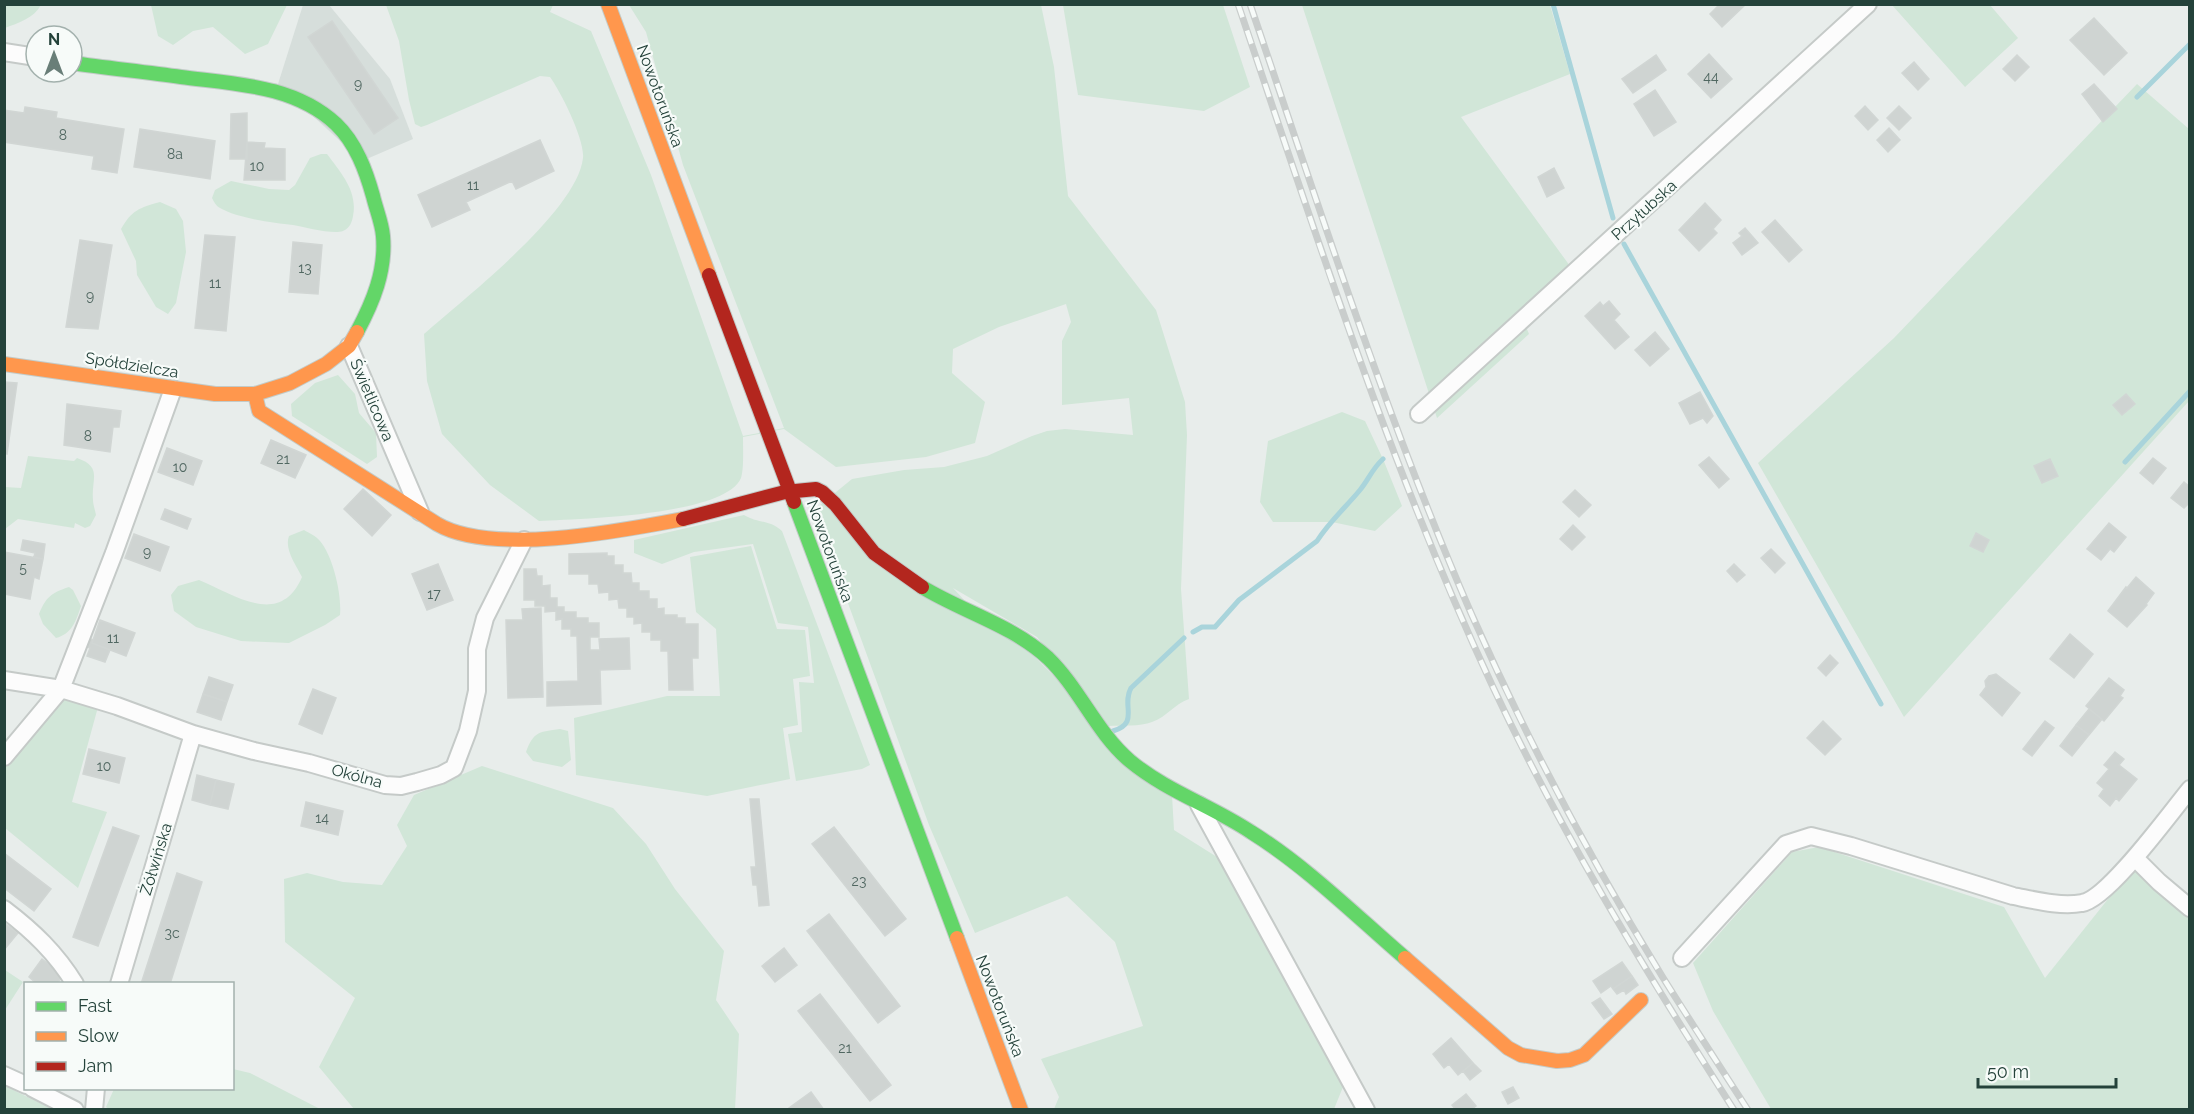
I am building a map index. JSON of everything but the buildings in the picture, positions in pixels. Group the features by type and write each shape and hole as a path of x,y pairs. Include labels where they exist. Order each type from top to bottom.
{"street":[{"name":"Nowotoruńska","path":"608,4 1021,1110"},
{"name":"Przyłubska","path":"1419,414 1868,4"},
{"path":"4,52 24,55"},
{"name":"Świetlicowa","path":"84,64 223,81 270,90 303,102 337,125 359,155 366,172 384,245 384,263 379,284 370,307 348,346 421,513"},
{"name":"Spółdzielcza","path":"4,363 173,389 215,394 255,394 290,383 326,364 348,346"},
{"path":"4,757 61,689 114,553 173,389"},
{"path":"255,394 259,411 421,513 441,528 465,536 524,540 601,533 706,514 790,491 814,488 826,494 864,542 896,571 917,585 1007,629 1055,663 1115,746 1128,759 1173,791 1243,827 1295,862 1508,1048 1521,1055 1557,1061 1570,1060 1584,1055 1641,1000"},
{"name":"Okólna","path":"4,680 61,689 117,706 193,734 386,785 401,786 417,782 441,775 454,768 468,731 477,691 477,649 485,618 524,540"},
{"name":"Żółwińska","path":"120,982 193,734"},
{"path":"1682,958 1786,844 1811,836 1851,846 2013,896 2059,903 2082,903 2088,902 2135,858 2190,789"},
{"path":"1199,805 1366,1110"},
{"path":"2135,858 2190,908"},
{"path":"4,909 33,931 54,953 74,982"},
{"path":"4,1075 24,1084"},
{"path":"34,1090 75,1110"},
{"path":"94,1110 96,1090"}],"shaded area":[{"path":"303,5 329,5 390,79 413,139 362,161 278,84"}],"green space":[{"path":"151,4 287,5 268,44 245,54 213,27 193,31 173,45 158,36"},
{"path":"4,5 41,5 30,17 5,28"},
{"path":"386,5 553,5 550,12 591,31 651,175 743,436 784,428 683,165 646,32 629,5 1041,5 1054,67 1068,196 1156,310 1185,402 1187,435 1181,589 1189,699 1147,724 1108,726 1037,637 953,588 977,614 1007,629 1172,795 1174,830 1217,857 1318,1035 1343,1087 1334,1109 1054,1109 1059,1097 1041,1059 1143,1026 1115,942 1067,896 975,933 929,825 814,510 852,479 904,470 944,467 987,456 1047,431 1065,429 1133,435 1129,398 1062,405 1062,341 1071,322 1066,304 999,327 953,349 952,373 985,402 975,443 926,457 836,467 784,429 743,437 741,478 729,491 708,500 680,508 648,513 539,521 490,485 442,434 427,381 424,334 517,252 562,203 576,179 583,158 583,150 566,104 550,77 540,76 427,125 421,127 415,124 399,41"},
{"path":"1063,5 1223,5 1250,87 1204,111 1078,95"},
{"path":"1302,5 1550,5 1570,74 1461,117 1570,266 1520,313 1529,334 1437,418"},
{"path":"1892,5 1990,5 2018,38 1965,87"},
{"path":"2137,84 2189,129 2189,401 1904,717 1758,463 1894,338"},
{"path":"327,154 351,190 354,207 352,220 349,227 343,231 326,231 245,217 220,208 212,198 215,190 231,181 269,189 289,190 295,185 310,158"},
{"path":"160,202 176,209 183,221 186,252 176,303 168,314 156,307 137,275 136,261 121,229 137,211"},
{"path":"338,375 355,394 359,413 376,433 377,457 367,464 292,416 291,404 315,383"},
{"path":"1342,412 1365,421 1402,506 1375,531 1332,522 1273,522 1260,502 1268,441"},
{"path":"28,456 74,461 77,458 90,465 94,474 93,500 96,515 90,526 85,528 75,523 74,528 18,519 5,529 5,487 21,488"},
{"path":"744,515 773,525 782,531 870,765 862,769 796,781 788,734 802,732 799,682 814,683 808,627 778,623 753,544 694,552 662,564 634,553 634,540"},
{"path":"304,530 317,538 325,548 333,566 338,587 340,615 325,625 289,643 241,641 196,627 174,611 171,595 178,586 199,580 256,603 269,604 282,601 293,592 302,577 289,552 289,536"},
{"path":"751,546 777,629 805,630 810,676 793,679 798,725 783,728 790,779 707,796 576,775 574,718 667,696 720,696 716,629 696,612 690,557"},
{"path":"69,587 81,606 70,630 56,638 43,624 39,614 50,596"},
{"path":"60,694 98,707 72,802 107,812 78,888 5,828 5,760"},
{"path":"560,729 568,731 571,760 562,767 533,761 526,752 535,736 542,732"},
{"path":"482,766 613,808 646,844 675,889 724,951 716,1000 739,1034 735,1109 354,1109 319,1067 355,998 285,942 284,879 307,873 343,882 382,885 407,846 397,825 414,795"},
{"path":"1819,847 2004,907 2045,978 2132,869 2189,917 2189,1109 1771,1109 1713,1011 1693,963 1792,852"},
{"path":"5,970 23,982 5,1010"},
{"path":"234,1069 250,1073 320,1109 110,1110 106,1107 114,1090 234,1090"},
{"path":"5,1086 52,1109 5,1109"}],"waterway":[{"path":"1553,4 1613,218"},
{"path":"2137,97 2190,44"},
{"path":"1624,244 1881,704"},
{"path":"2125,462 2190,391"},
{"path":"1193,632 1202,627 1215,627 1239,600 1317,541 1383,459"},
{"path":"1113,731 1121,728 1128,719 1128,695 1131,688 1184,638"}],"railway":[{"path":"1238,4 1325,263 1387,433 1420,518 1492,685 1547,794 1606,901 1734,1110"},
{"path":"1250,4 1328,235 1410,463 1492,660 1537,752 1610,888 1662,976 1748,1110"}],"traffic: fast":[{"path":"84,65 263,89 302,101 336,124 355,149 363,167 383,236 382,262 377,286 357,332"},
{"path":"794,502 957,938"},
{"path":"922,587 1019,636 1034,646 1070,683 1107,737 1130,761 1174,790 1236,823 1292,860 1405,958"}],"traffic: slow":[{"path":"608,4 709,275"},
{"path":"4,364 215,394 255,394 290,383 326,364 349,346 357,332"},
{"path":"255,394 259,411 437,524 461,533 522,540 557,538 683,519"},
{"path":"957,938 1021,1110"},
{"path":"1405,958 1508,1048 1521,1055 1557,1061 1570,1060 1584,1055 1641,1000"}],"traffic: jam":[{"path":"709,275 794,502"},
{"path":"683,519 785,492 816,489 835,504 874,553 922,587"}]}
